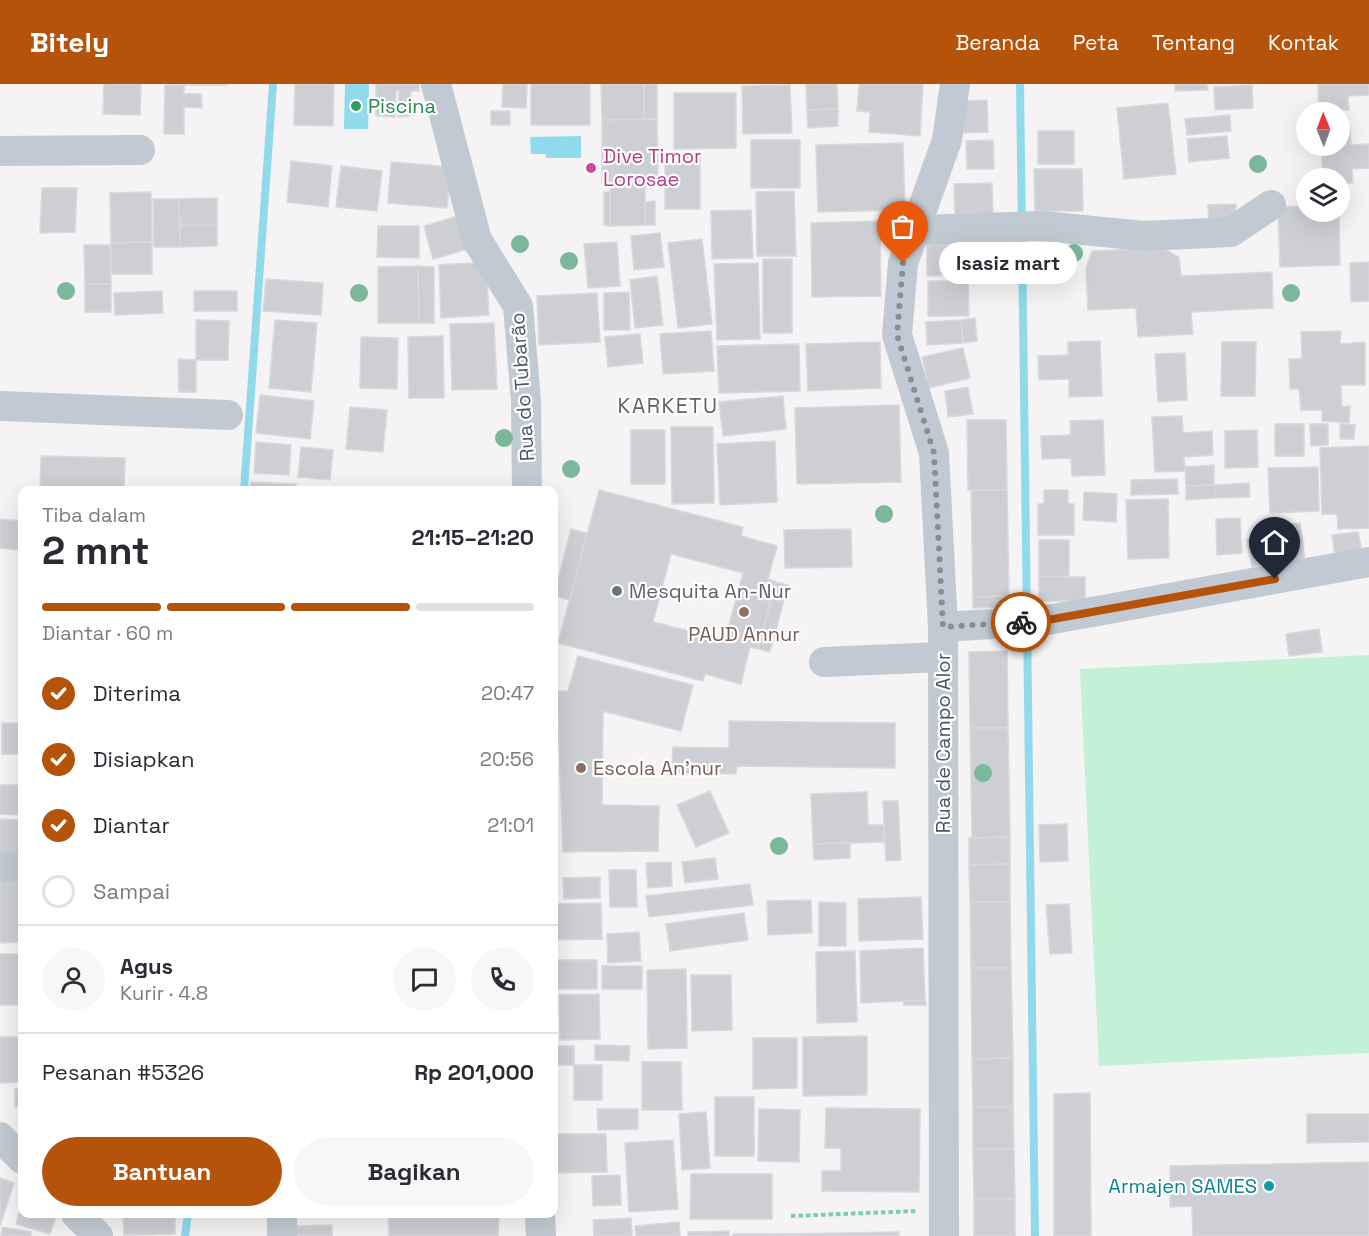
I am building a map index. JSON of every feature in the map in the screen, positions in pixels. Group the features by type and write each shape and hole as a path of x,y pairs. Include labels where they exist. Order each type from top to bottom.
{"street":[{"name":"Rua do Tubarão","path":"436,84 477,240 518,306 526,402 527,486"},
{"name":"Rua de Campo Alor","path":"944,1223 943,627 934,453 897,335 903,263 917,230 947,140 955,84"},
{"path":"0,151 140,150"},
{"path":"917,230 1042,226 1144,236 1231,232 1271,205"},
{"path":"0,406 228,415"},
{"path":"943,627 1042,621 1369,562"},
{"path":"824,662 943,657"},
{"path":"0,866 18,867"},
{"path":"0,1137 18,1155"},
{"path":"80,1218 98,1236"},
{"path":"282,1218 282,1236"},
{"path":"540,1218 541,1236"}],"path":[{"path":"791,1216 944,1223"}],"green space":[{"path":"1369,655 1369,1053 1099,1066 1080,669"}],"water":[{"name":"Piscina","path":"345,84 369,84 368,129 344,129"},
{"path":"581,136 581,158 546,158 546,154 531,154 530,137"}],"building":[{"path":"104,84 141,84 140,115 103,114"},
{"path":"227,84 227,85 184,85"},
{"path":"295,84 334,84 333,126 294,125"},
{"path":"376,84 419,84 419,91 411,91 410,116 398,117 399,91 396,91 395,117 376,116"},
{"path":"503,84 527,84 526,108 502,107"},
{"path":"531,84 590,84 590,125 531,125"},
{"path":"601,84 644,84 644,120 602,120"},
{"path":"644,84 657,84 657,119 644,120"},
{"path":"806,84 837,84 838,109 807,110"},
{"path":"859,84 923,84 920,136 869,132 870,112 857,111"},
{"path":"1175,84 1207,84 1208,90 1175,91"},
{"path":"1318,84 1369,84 1369,95 1348,96 1348,102 1319,102"},
{"path":"165,85 184,85 184,94 201,94 202,108 184,107 184,134 164,134"},
{"path":"790,85 792,133 743,134 742,86"},
{"path":"1252,85 1253,108 1215,110 1214,87"},
{"path":"674,93 736,93 736,148 674,149"},
{"path":"987,100 988,132 961,133 959,101"},
{"path":"1168,103 1176,174 1124,179 1117,108"},
{"path":"838,109 838,126 808,128 807,110"},
{"path":"491,111 510,111 510,125 491,125"},
{"path":"1230,115 1231,131 1187,135 1185,119"},
{"path":"657,119 658,182 602,183 602,120"},
{"path":"1350,128 1351,145 1369,144 1369,168 1352,169 1353,183 1350,183 1350,168 1322,168 1322,156 1350,156"},
{"path":"1038,131 1074,131 1074,164 1038,164"},
{"path":"1227,136 1229,158 1189,162 1187,139"},
{"path":"751,140 800,140 800,188 751,188"},
{"path":"993,140 994,169 967,169 966,141"},
{"path":"903,143 905,210 818,212 816,145"},
{"path":"665,156 700,156 700,209 665,209"},
{"path":"291,161 332,166 328,207 287,202"},
{"path":"391,162 451,167 447,208 388,203"},
{"path":"341,166 382,171 377,211 336,207"},
{"path":"1034,169 1082,169 1083,211 1035,211"},
{"path":"610,183 645,183 645,225 610,226"},
{"path":"992,183 993,215 955,216 954,184"},
{"path":"42,188 77,188 75,232 40,233"},
{"path":"794,191 796,256 757,256 756,192"},
{"path":"151,192 152,242 111,243 110,193"},
{"path":"604,192 610,192 610,226 604,225"},
{"path":"217,198 217,225 180,225 179,199"},
{"path":"153,199 179,199 180,247 154,247"},
{"path":"655,201 655,225 645,225 645,202"},
{"path":"1236,204 1236,224 1209,224 1208,205"},
{"path":"1296,206 1296,222 1339,222 1340,265 1280,267 1278,207"},
{"path":"751,210 753,258 712,259 711,211"},
{"path":"458,216 468,249 433,259 424,226"},
{"path":"880,221 881,296 812,297 811,223"},
{"path":"180,225 217,225 217,246 180,247"},
{"path":"378,226 419,226 419,258 377,257"},
{"path":"660,233 664,267 634,270 631,236"},
{"path":"702,239 712,324 678,328 668,243"},
{"path":"152,242 152,274 111,274 111,243"},
{"path":"617,242 620,286 588,288 584,244"},
{"path":"993,243 993,274 927,276 927,245"},
{"path":"84,245 110,245 111,284 85,284"},
{"path":"1162,248 1179,257 1181,276 1272,272 1273,308 1191,312 1193,334 1138,337 1136,308 1088,310 1086,268 1092,251"},
{"path":"763,259 792,259 792,333 763,333"},
{"path":"486,262 489,315 441,318 439,265"},
{"path":"1369,262 1369,301 1351,302 1350,263"},
{"path":"758,263 760,339 717,340 714,264"},
{"path":"418,266 419,323 378,323 378,267"},
{"path":"418,266 434,267 434,323 419,323"},
{"path":"657,276 663,325 635,328 630,280"},
{"path":"266,279 323,283 321,315 263,311"},
{"path":"928,281 968,281 969,316 928,316"},
{"path":"85,284 111,284 111,312 85,312"},
{"path":"162,291 163,313 115,315 114,293"},
{"path":"194,291 237,291 237,311 194,311"},
{"path":"629,292 630,330 604,330 604,293"},
{"path":"597,293 600,342 539,345 537,296"},
{"path":"975,318 977,341 963,343 961,320"},
{"path":"196,320 229,321 228,360 196,360"},
{"path":"275,320 317,323 311,392 269,388"},
{"path":"961,320 963,343 927,345 926,322"},
{"path":"494,323 497,389 452,390 450,324"},
{"path":"711,331 714,371 663,374 660,334"},
{"path":"1341,331 1340,344 1365,342 1365,385 1341,385 1342,407 1350,406 1349,423 1322,421 1322,410 1301,410 1299,389 1290,389 1289,359 1302,359 1301,332"},
{"path":"640,334 643,363 608,367 605,337"},
{"path":"443,336 444,398 409,398 408,337"},
{"path":"361,337 398,338 397,389 360,388"},
{"path":"1100,341 1102,396 1069,397 1069,379 1039,380 1038,356 1068,355 1068,342"},
{"path":"880,342 881,388 808,391 806,344"},
{"path":"1222,342 1256,342 1255,396 1221,396"},
{"path":"799,344 800,391 719,393 717,346"},
{"path":"963,348 970,378 929,388 922,357"},
{"path":"1185,353 1187,400 1158,402 1155,354"},
{"path":"178,359 196,360 196,392 179,392"},
{"path":"968,387 973,414 948,417 945,391"},
{"path":"260,395 314,401 310,439 256,433"},
{"path":"783,396 786,429 723,436 719,402"},
{"path":"899,405 901,482 797,484 795,408"},
{"path":"350,407 387,410 383,452 346,449"},
{"path":"1182,416 1183,433 1212,431 1213,455 1184,457 1185,471 1155,472 1152,417"},
{"path":"967,420 1006,420 1007,490 968,490"},
{"path":"1103,420 1105,475 1072,476 1071,458 1042,459 1041,436 1071,435 1070,421"},
{"path":"1275,424 1304,424 1304,456 1275,456"},
{"path":"1310,424 1328,424 1328,445 1311,446"},
{"path":"1340,424 1355,425 1354,439 1340,439"},
{"path":"671,427 713,427 714,503 672,504"},
{"path":"631,430 665,430 665,484 631,484"},
{"path":"1257,430 1258,467 1225,468 1225,431"},
{"path":"775,441 777,502 720,505 717,444"},
{"path":"256,442 291,445 289,475 254,473"},
{"path":"1369,446 1369,528 1338,529 1337,514 1322,514 1320,448"},
{"path":"301,447 333,450 330,480 298,477"},
{"path":"41,456 125,458 124,486 40,486"},
{"path":"1214,465 1214,485 1186,486 1185,467"},
{"path":"1318,467 1319,511 1270,513 1268,468"},
{"path":"1177,479 1178,494 1131,495 1131,480"},
{"path":"251,482 296,484 296,486 250,486"},
{"path":"1249,483 1250,497 1215,498 1214,485"},
{"path":"1214,485 1215,498 1186,500 1186,486"},
{"name":"Mesquita An-Nur","path":"599,490 743,527 741,536 777,546 768,579 776,582 758,649 750,647 741,684 705,674 703,681 558,643","holes":["671,554 743,573 725,640 653,622"]},
{"path":"971,490 1007,490 1009,596 973,597"},
{"path":"1044,490 1068,490 1068,504 1074,504 1074,535 1038,535 1038,504 1044,504"},
{"path":"1084,492 1117,494 1116,522 1083,520"},
{"path":"1168,499 1169,558 1128,559 1126,500"},
{"path":"1240,518 1242,553 1217,555 1216,519"},
{"path":"0,519 18,521 18,550 0,548"},
{"path":"1300,523 1305,560 1271,565 1266,527"},
{"path":"571,529 587,533 570,600 558,597 558,580"},
{"path":"851,529 852,567 785,568 784,530"},
{"path":"1358,532 1362,551 1335,557 1332,535"},
{"path":"1258,538 1260,547 1266,546 1270,564 1252,567 1247,540"},
{"path":"1039,540 1069,540 1069,576 1039,577"},
{"path":"1039,577 1085,577 1085,601 1039,601"},
{"path":"776,582 788,585 770,652 758,649"},
{"path":"1009,596 1009,607 973,608 973,597"},
{"path":"1319,629 1322,652 1289,656 1286,634"},
{"path":"1007,651 1008,728 970,728 969,652"},
{"name":"Escola An'nur","path":"578,656 693,685 681,731 603,711 602,805 659,806 658,851 563,852 558,691 568,691"},
{"path":"729,721 895,723 895,768 737,766 736,774 672,773 673,747 729,748"},
{"path":"2,723 18,723 18,754 2,754"},
{"path":"970,728 1008,728 1010,837 972,838"},
{"path":"0,785 18,785 18,815 0,814"},
{"path":"710,791 729,833 696,847 677,805"},
{"path":"867,792 868,825 884,825 884,842 813,844 811,794"},
{"path":"883,801 898,801 901,860 886,861"},
{"path":"0,819 18,820 18,859 0,859"},
{"path":"1067,824 1068,861 1040,862 1039,825"},
{"path":"1010,837 1010,864 969,865 969,838"},
{"path":"850,843 850,858 814,860 813,844"},
{"path":"715,858 718,879 685,883 682,862"},
{"path":"671,862 672,886 648,888 646,863"},
{"path":"1010,864 1010,902 970,902 969,865"},
{"path":"609,870 636,870 637,907 610,907"},
{"path":"0,876 18,876 18,942 0,943"},
{"path":"600,877 600,898 564,899 563,878"},
{"path":"750,884 753,905 649,917 646,896"},
{"path":"921,897 923,939 859,941 858,899"},
{"path":"811,900 812,933 768,935 767,901"},
{"path":"819,902 846,903 846,946 819,946"},
{"path":"970,902 1010,902 1011,968 971,968"},
{"path":"601,903 602,939 558,940 558,904"},
{"path":"1069,904 1072,953 1050,954 1046,905"},
{"path":"744,913 748,940 670,951 666,924"},
{"path":"639,932 641,961 608,963 607,934"},
{"path":"923,948 925,1000 861,1003 860,951"},
{"path":"855,951 857,1022 817,1023 816,952"},
{"path":"0,954 18,954 18,1005 0,1005"},
{"path":"558,960 597,960 597,989 558,989"},
{"path":"602,966 642,966 642,989 602,989"},
{"path":"971,968 1011,968 1013,1058 972,1059"},
{"path":"686,969 687,1048 648,1049 647,970"},
{"path":"691,975 731,975 732,1030 692,1031"},
{"path":"599,994 600,1039 560,1040 559,995"},
{"path":"925,1000 926,1005 904,1005 904,1001"},
{"path":"867,1036 867,1095 803,1096 803,1037"},
{"path":"0,1037 18,1037 18,1082 0,1083"},
{"path":"753,1038 797,1038 797,1088 753,1089"},
{"path":"595,1045 630,1046 629,1061 595,1060"},
{"path":"558,1046 574,1046 574,1065 558,1065"},
{"path":"1013,1058 1013,1107 973,1107 972,1059"},
{"path":"642,1062 681,1062 682,1110 642,1110"},
{"path":"574,1065 602,1065 602,1100 574,1100"},
{"path":"15,1089 18,1089 18,1107 15,1107"},
{"path":"1090,1093 1091,1236 1054,1236 1054,1094"},
{"path":"715,1097 754,1097 754,1156 715,1156"},
{"path":"973,1107 1013,1107 1014,1149 973,1149"},
{"path":"826,1108 920,1109 919,1192 822,1191 822,1171 841,1171 841,1148 825,1148"},
{"path":"597,1109 638,1109 638,1129 598,1130"},
{"path":"759,1109 800,1110 799,1162 758,1161"},
{"path":"706,1112 710,1168 682,1170 679,1114"},
{"path":"1307,1114 1369,1114 1369,1142 1307,1143"},
{"path":"558,1134 606,1134 607,1172 558,1173"},
{"path":"673,1140 678,1209 629,1212 625,1143"},
{"path":"973,1149 1014,1149 1015,1199 974,1199"},
{"name":"Armajen SAMES","path":"1369,1162 1369,1236 1193,1236 1192,1206 1170,1207 1170,1166"},
{"path":"691,1174 772,1174 772,1219 690,1219"},
{"path":"620,1175 621,1205 593,1206 592,1176"},
{"path":"0,1178 14,1183 0,1226"},
{"path":"974,1199 1015,1199 1015,1236 974,1236"},
{"path":"18,1217 56,1218 50,1234 16,1224"},
{"path":"123,1218 175,1218 175,1234 124,1235"},
{"path":"388,1218 499,1218 498,1236 389,1236"},
{"path":"631,1218 632,1236 594,1236 593,1220"},
{"path":"679,1222 680,1236 636,1236 635,1226"},
{"path":"332,1225 332,1236 288,1236 297,1226"},
{"path":"2,1227 31,1232 31,1236 1,1236"},
{"path":"729,1231 729,1236 688,1236 688,1232"},
{"path":"899,1232 899,1236 843,1236 843,1233"},
{"path":"843,1233 843,1236 773,1236 773,1234"},
{"path":"733,1234 773,1234 773,1236 733,1236"}],"waterway":[{"path":"244,486 273,84"},
{"path":"1020,84 1035,1236"},
{"path":"185,1236 187,1218"}],"way so far":[{"path":"903,263 897,335 934,453 943,627 1021,622"}],"place":[{"name":"Piscina","path":"356,106"},
{"name":"Dive Timor Lorosae","path":"591,168"},
{"name":"Isasiz mart","path":"903,263"},
{"name":"Mesquita An-Nur","path":"617,591"},
{"name":"PAUD Annur","path":"744,612"},
{"name":"Escola An'nur","path":"581,768"},
{"name":"Armajen SAMES","path":"1269,1186"}],"district":[{"name":"KARKETU","path":"668,405"}],"route":[{"path":"1021,622 1042,621 1275,579"}]}
